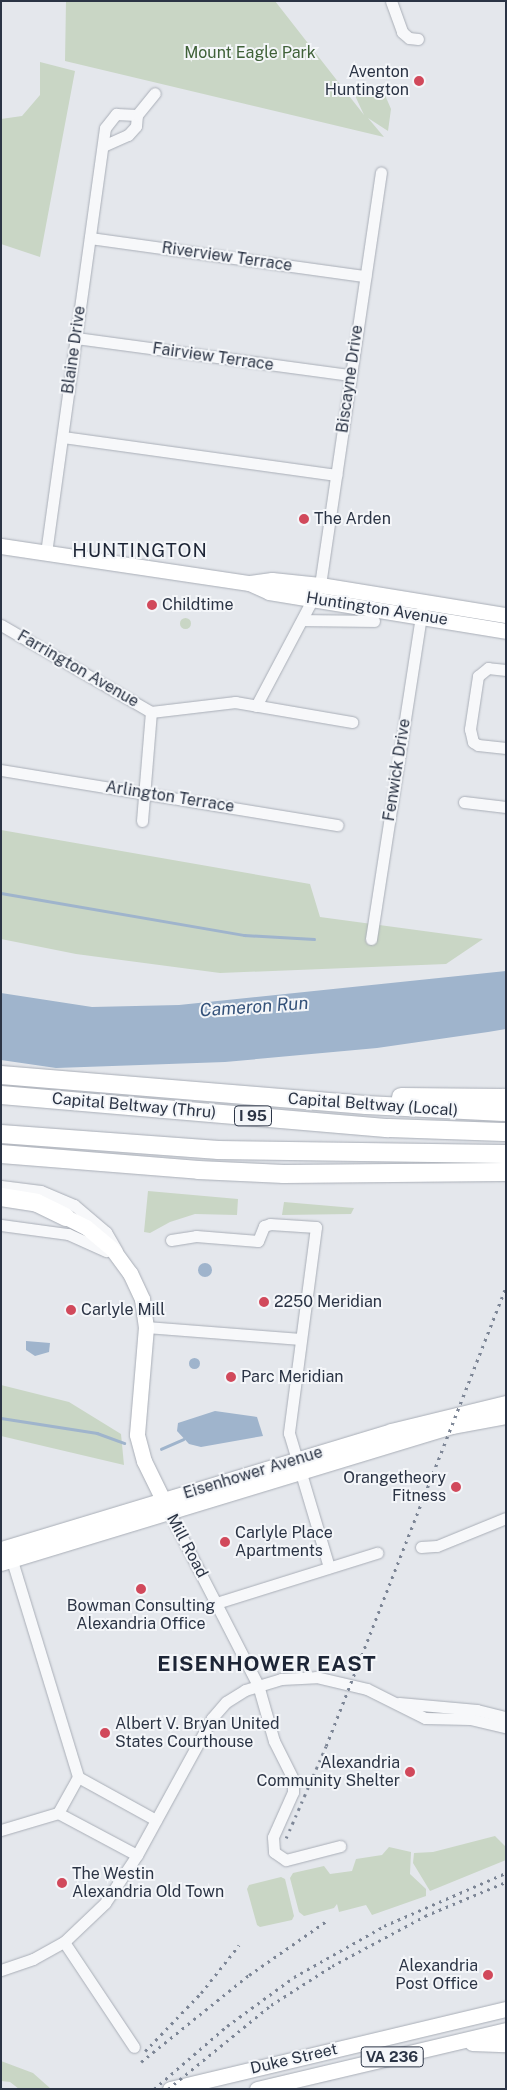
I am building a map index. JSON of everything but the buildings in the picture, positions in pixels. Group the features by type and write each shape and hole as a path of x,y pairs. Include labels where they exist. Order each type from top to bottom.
{"highway":[{"name":"Capital Beltway (Local)","path":"1,1075 424,1110 506,1112"},
{"name":"Capital Beltway (Thru)","path":"1,1095 389,1128 506,1132"},
{"path":"258,1097 506,1098"},
{"name":"I 95","path":"1,1134 218,1150 506,1154"},
{"path":"1,1154 274,1173 506,1172"},
{"path":"1,1197 37,1203 66,1217"},
{"path":"1,1208 66,1217"}],"main road":[{"name":"Huntington Avenue","path":"1,546 249,583 272,580 317,592 422,609 506,615"},
{"name":"Huntington Avenue","path":"422,609 506,631"},
{"name":"Mill Road","path":"66,1217 94,1234 122,1262 142,1299 146,1327 138,1435 144,1461 165,1506"},
{"name":"Eisenhower Avenue","path":"298,1467 434,1419 506,1403"},
{"name":"Eisenhower Avenue","path":"6,1555 298,1467 452,1426 506,1416"},
{"name":"Duke Street","path":"170,2089 202,2085 506,2009"},
{"name":"Duke Street","path":"257,2089 506,2030"},
{"path":"446,2044 506,2044"}],"street":[{"path":"391,1 402,32 409,38 418,39"},
{"path":"103,146 128,135 136,126 137,115 155,93"},
{"name":"Blaine Drive","path":"46,553 105,128 112,117 123,112 137,115"},
{"name":"Biscayne Drive","path":"317,592 381,172"},
{"name":"Riverview Terrace","path":"90,238 365,276"},
{"name":"Fairview Terrace","path":"76,338 351,375"},
{"path":"63,437 336,475"},
{"path":"256,706 317,592"},
{"name":"Fenwick Drive","path":"371,940 422,609"},
{"path":"303,620 374,621"},
{"name":"Farrington Avenue","path":"1,625 151,712 235,702 352,722"},
{"path":"506,670 488,668 478,676 470,729 473,742 478,745 506,748"},
{"path":"142,821 151,712"},
{"name":"Arlington Terrace","path":"1,770 338,825"},
{"path":"464,802 506,807"},
{"name":"Mill Road","path":"1,1186 40,1191 74,1205 106,1232 122,1262"},
{"path":"172,1240 196,1236 258,1240 264,1226 270,1224 316,1227 289,1433 329,1567"},
{"name":"Mill Road","path":"1,1225 68,1234 96,1245 122,1262"},
{"path":"146,1327 301,1340"},
{"name":"Mill Road","path":"165,1506 258,1685 274,1741 294,1785 273,1837 274,1852 286,1860 340,1846"},
{"path":"421,1548 437,1546 506,1518"},
{"path":"216,1603 376,1553"},
{"path":"6,1555 78,1777 156,1820"},
{"path":"1,1970 33,1959 64,1942 105,1903 137,1855 208,1724 226,1702 258,1685 291,1677 316,1677 358,1686 425,1718 470,1720 506,1727"},
{"path":"397,1703 476,1710 506,1717"},
{"path":"1,1830 58,1813 78,1777"},
{"path":"58,1813 137,1855"},
{"path":"64,1942 134,2047"}],"green space":[{"name":"Mount Eagle Park","path":"66,1 275,1 364,115 352,89 371,88 385,95 391,109 388,131 368,118 384,137 65,61"},
{"path":"40,62 75,71 40,257 1,244 1,119 22,116 40,95"},
{"path":"185,617 191,623 185,629 179,623"},
{"path":"1,830 310,884 320,917 483,939 446,964 220,973 76,954 1,939"},
{"path":"148,1191 238,1199 237,1215 195,1214 170,1222 150,1233 144,1232"},
{"path":"284,1202 354,1208 351,1214 282,1215"},
{"path":"1,1385 69,1402 121,1434 124,1465 1,1436"},
{"path":"495,1836 506,1847 506,1860 430,1891 413,1863 414,1853 433,1852"},
{"path":"389,1847 411,1852 410,1874 426,1889 426,1896 372,1915 366,1905 339,1912 337,1904 334,1908 304,1916 299,1912 290,1878 293,1873 324,1866 330,1874 352,1871 356,1859 382,1855"},
{"path":"281,1877 285,1879 294,1916 292,1920 260,1927 257,1925 247,1889 249,1885"},
{"path":"1,2061 33,2073 51,2089 19,2089 10,2082 1,2081"}],"water":[{"name":"Cameron Run","path":"506,971 506,1029 377,1048 225,1062 56,1068 1,1060 1,993 92,1007 179,1005"},
{"path":"202,1263 208,1263 212,1270 208,1277 202,1277 198,1273 198,1267"},
{"path":"26,1341 50,1343 49,1352 35,1356 26,1350"},
{"path":"194,1357 200,1363 194,1369 188,1363"},
{"path":"215,1411 257,1417 263,1436 201,1447 189,1444 177,1431 178,1423"}],"waterway":[{"path":"1,893 244,935 314,939"},
{"path":"1,1418 97,1433 124,1443"},
{"path":"161,1449 183,1439"}],"railway":[{"path":"286,1838 326,1746 506,1286"},
{"path":"154,2089 227,2026 294,1977 384,1926 506,1873"},
{"path":"168,2089 271,2005 332,1966 425,1916 506,1882"},
{"path":"141,2062 249,1975 325,1922"},
{"path":"145,2051 201,1993 239,1945"}],"place":[{"name":"Aventon Huntington","path":"419,81"},
{"name":"The Arden","path":"304,519"},
{"name":"Childtime","path":"152,605"},
{"name":"2250 Meridian","path":"264,1302"},
{"name":"Carlyle Mill","path":"71,1310"},
{"name":"Parc Meridian","path":"231,1377"},
{"name":"Orangetheory Fitness","path":"456,1487"},
{"name":"Carlyle Place Apartments","path":"225,1542"},
{"name":"Bowman Consulting Alexandria Office","path":"141,1589"},
{"name":"Albert V. Bryan United States Courthouse","path":"105,1733"},
{"name":"Alexandria Community Shelter","path":"410,1772"},
{"name":"The Westin Alexandria Old Town","path":"62,1883"},
{"name":"Alexandria Post Office","path":"488,1975"}],"district":[{"name":"HUNTINGTON","path":"140,551"},
{"name":"EISENHOWER EAST","path":"267,1664"}]}
